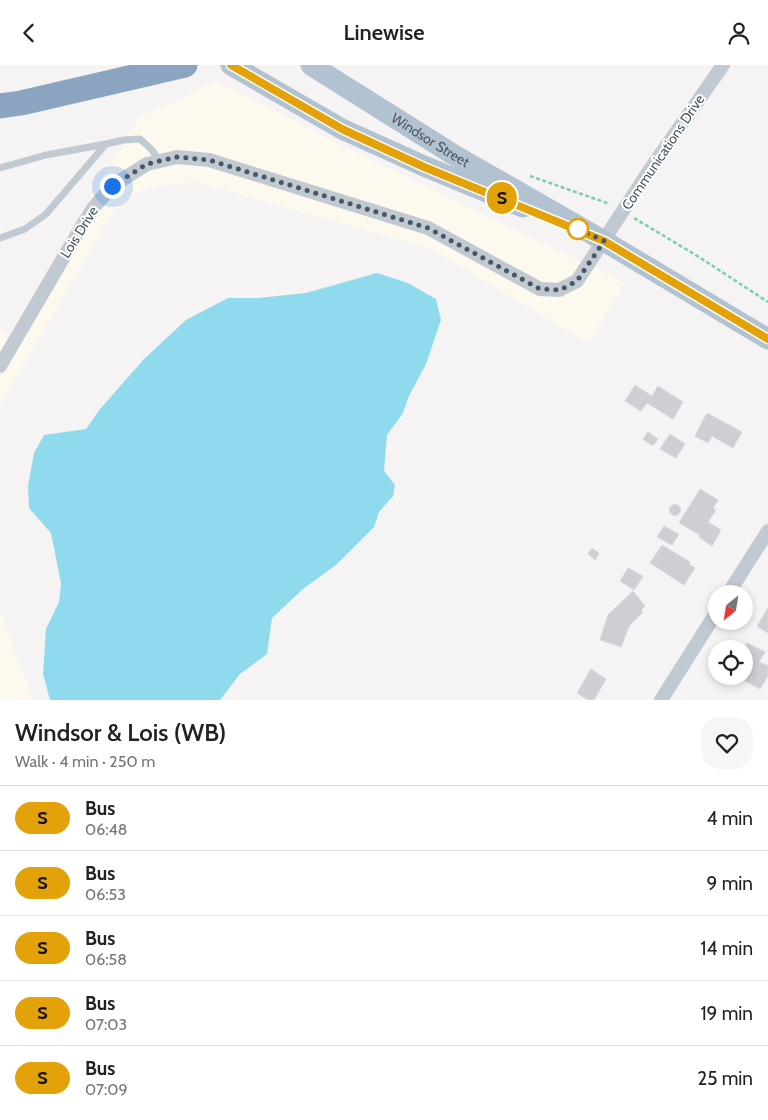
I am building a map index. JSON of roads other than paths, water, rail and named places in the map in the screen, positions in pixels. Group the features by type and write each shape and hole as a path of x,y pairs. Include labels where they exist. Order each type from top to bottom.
{"highway":[{"path":"104,83 136,65"},
{"path":"0,106 21,103 185,65"}],"main road":[{"name":"Windsor Street","path":"231,65 342,129 424,167 604,241"},
{"name":"Windsor Street","path":"311,65 454,155 604,241 768,339"}],"street":[{"name":"Communications Drive","path":"604,241 649,171 723,65"},
{"name":"Lois Drive","path":"0,366 44,288 94,207 112,186 147,164 177,157 209,160 428,228 540,289 560,290 577,281 604,241"},
{"path":"734,585 768,531"},
{"path":"661,700 708,626"}],"lane":[{"path":"0,168 46,155 124,140 140,139 160,161"},
{"path":"0,238 25,229 46,214 106,144"}],"water":[{"path":"377,273 408,283 436,299 441,320 426,364 409,396 403,413 387,435 384,471 395,485 393,496 379,512 374,527 337,564 303,589 272,618 267,654 240,674 220,700 50,700 43,674 46,629 59,602 61,583 51,533 29,508 28,486 34,453 44,435 86,429 101,408 144,359 186,320 228,298 258,298 306,293"}]}
